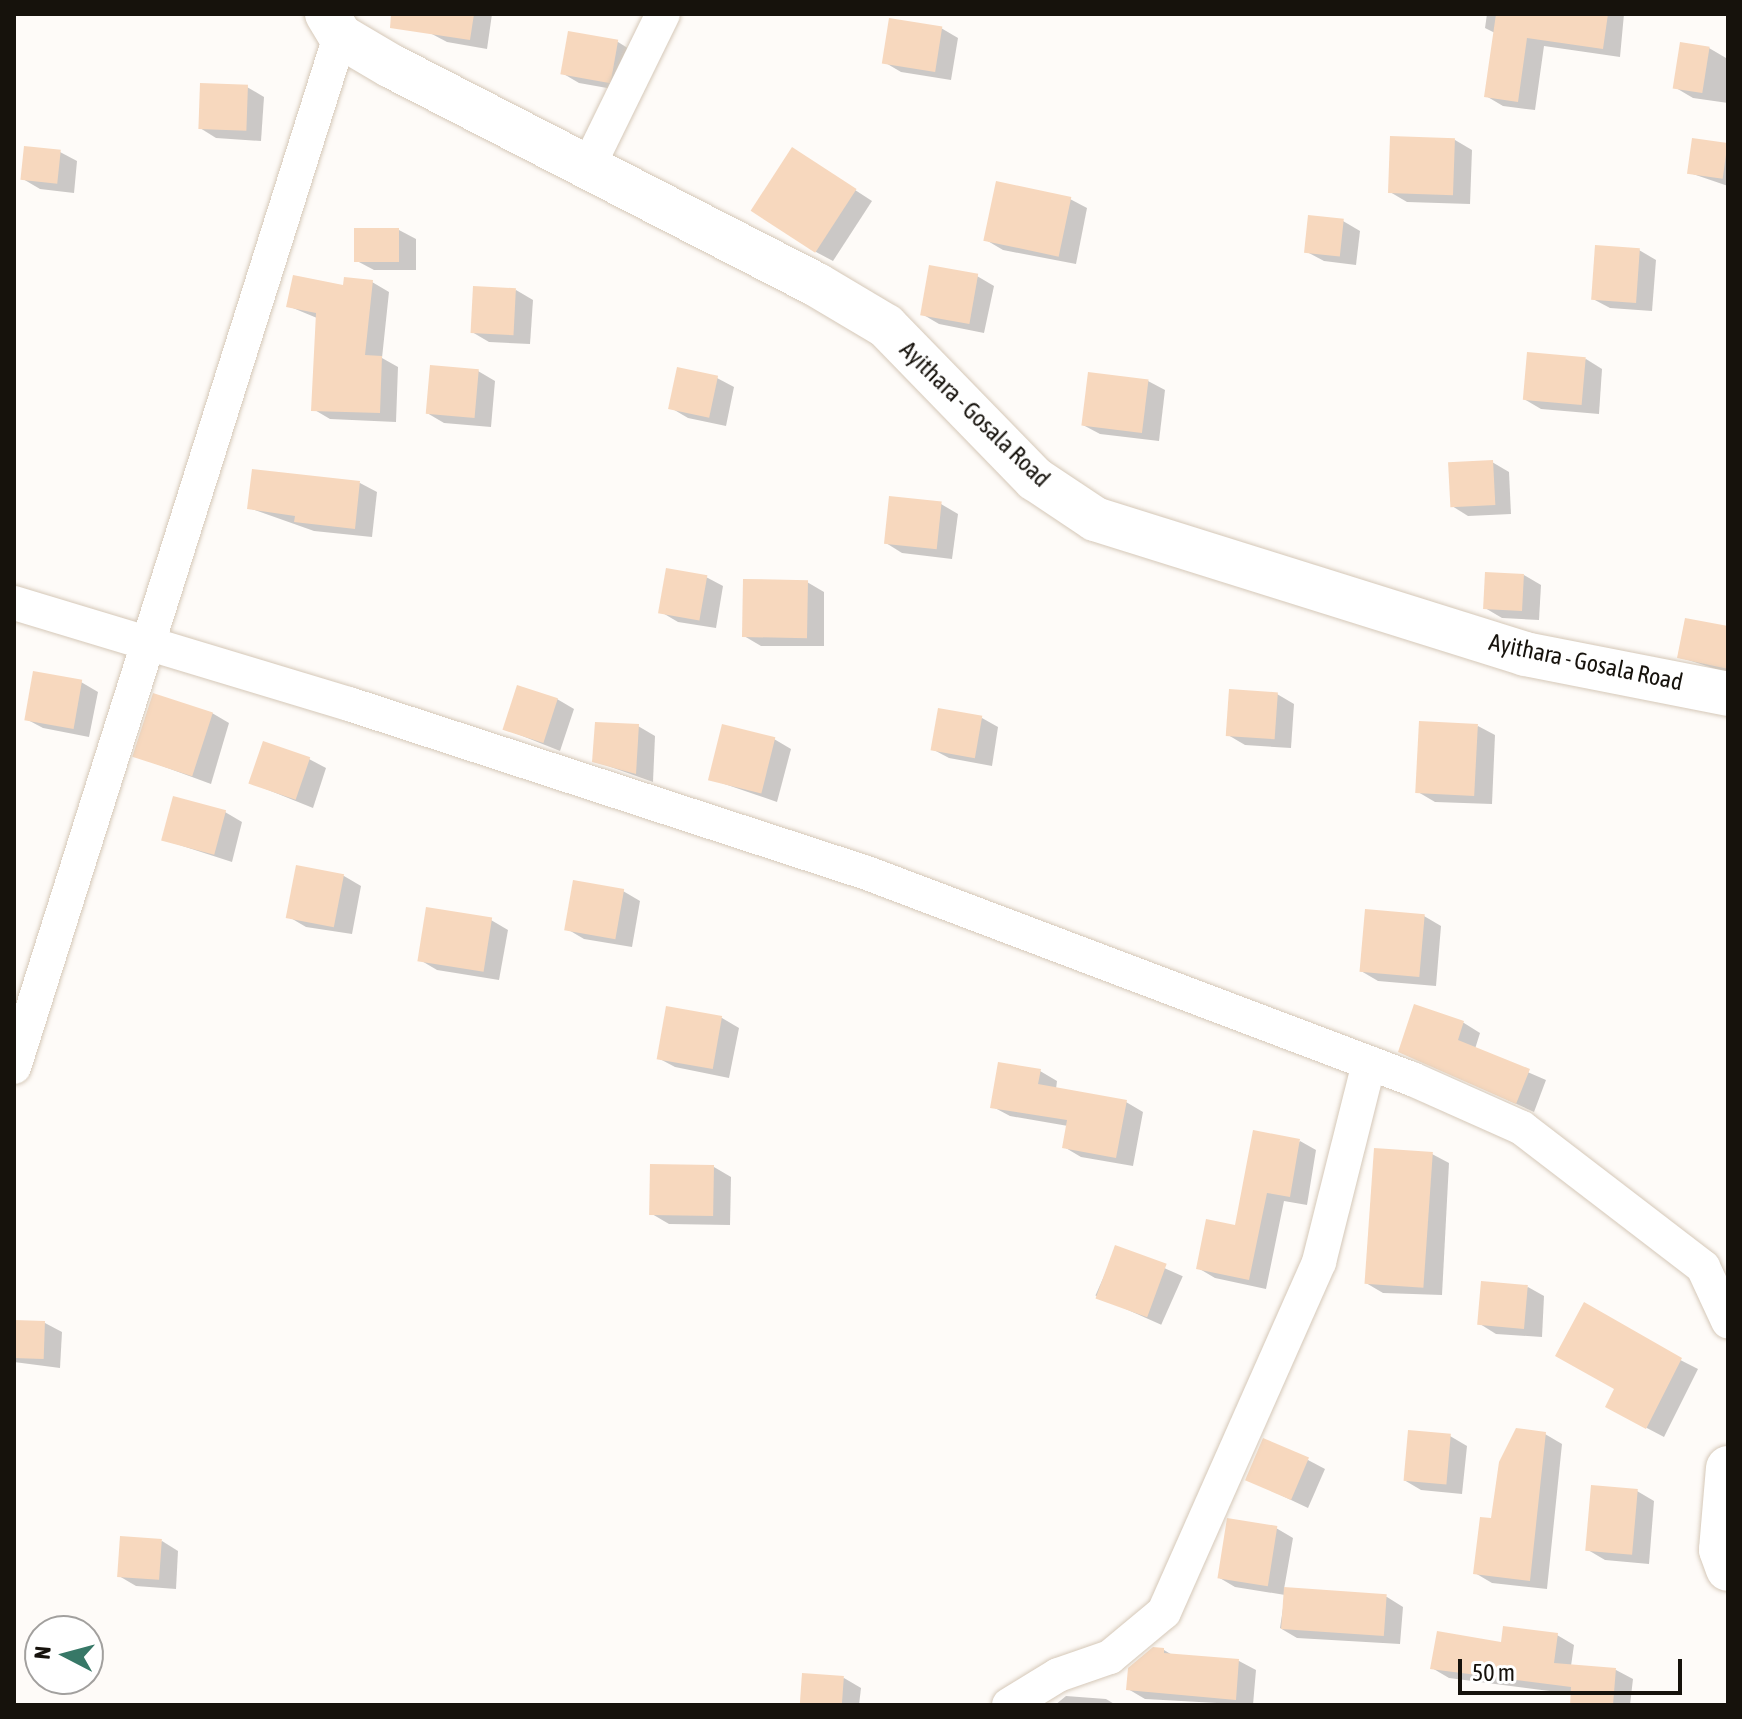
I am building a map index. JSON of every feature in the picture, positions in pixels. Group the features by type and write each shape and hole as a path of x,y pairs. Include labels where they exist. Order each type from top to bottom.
{"main road":[{"name":"Ayithara - Gosala Road","path":"333,25 588,167 886,326 1035,479 1095,519 1525,654 1728,694"},
{"path":"1728,1468 1721,1550 1728,1569"}],"street":[{"path":"588,167 663,14"},
{"path":"14,1067 149,646 333,25"},
{"path":"14,603 349,704 867,873 1369,1063 1522,1128 1703,1267 1728,1321"},
{"path":"1009,1705 1058,1675 1110,1657 1164,1612 1319,1262 1369,1063"}],"building":[{"path":"391,14 474,14 470,40 390,28"},
{"path":"1496,14 1608,14 1603,49 1527,38 1518,102 1484,97"},
{"path":"889,18 942,26 935,72 882,63"},
{"path":"568,31 618,40 611,83 560,74"},
{"path":"1680,42 1710,47 1702,93 1673,88"},
{"path":"200,83 248,85 246,131 198,129"},
{"path":"1390,136 1455,138 1453,195 1388,193"},
{"path":"1692,138 1728,143 1723,179 1687,174"},
{"path":"24,146 61,150 57,184 20,180"},
{"path":"792,147 857,189 815,253 751,211"},
{"path":"996,181 1071,197 1059,257 983,241"},
{"path":"1308,215 1344,219 1340,257 1304,253"},
{"path":"354,228 399,228 399,262 354,262"},
{"path":"1595,245 1640,248 1636,303 1591,300"},
{"path":"929,265 978,274 969,324 920,315"},
{"path":"293,275 343,285 344,277 373,280 365,355 382,356 380,413 311,411 316,313 286,307"},
{"path":"473,286 516,288 513,335 471,333"},
{"path":"1527,352 1586,357 1582,405 1523,400"},
{"path":"430,365 479,369 475,418 426,414"},
{"path":"677,367 718,376 709,418 668,409"},
{"path":"1088,372 1149,379 1142,433 1081,426"},
{"path":"1493,460 1495,505 1450,507 1448,462"},
{"path":"252,469 360,481 355,529 294,522 295,516 247,509"},
{"path":"889,496 942,502 937,549 884,544"},
{"path":"666,568 707,575 699,621 658,613"},
{"path":"1485,572 1524,574 1522,611 1483,609"},
{"path":"743,579 808,580 807,638 742,637"},
{"path":"1685,618 1728,626 1728,669 1677,658"},
{"path":"33,671 82,680 74,729 24,720"},
{"path":"517,685 558,698 543,743 502,730"},
{"path":"1229,689 1278,692 1275,739 1226,736"},
{"path":"153,693 213,712 192,776 132,757"},
{"path":"938,708 982,716 975,758 931,750"},
{"path":"1419,721 1478,724 1474,796 1415,793"},
{"path":"595,722 639,724 636,774 592,762"},
{"path":"722,724 775,737 761,794 708,780"},
{"path":"263,741 310,757 296,800 248,784"},
{"path":"173,796 226,810 214,855 161,840"},
{"path":"296,865 344,874 334,927 286,918"},
{"path":"573,880 624,889 615,939 564,930"},
{"path":"426,907 492,917 484,972 417,961"},
{"path":"1365,909 1425,914 1419,977 1360,972"},
{"path":"1414,1004 1464,1021 1458,1040 1530,1069 1516,1104 1398,1052"},
{"path":"666,1006 722,1016 713,1069 657,1059"},
{"path":"998,1062 1041,1069 1038,1084 1127,1100 1116,1158 1062,1148 1067,1120 990,1108"},
{"path":"1253,1130 1300,1139 1290,1197 1267,1193 1249,1280 1196,1269 1206,1219 1235,1225"},
{"path":"1374,1148 1433,1152 1423,1288 1365,1284"},
{"path":"650,1164 714,1165 713,1216 649,1215"},
{"path":"1115,1245 1167,1264 1147,1317 1096,1299"},
{"path":"1481,1281 1528,1285 1524,1329 1477,1325"},
{"path":"1584,1302 1682,1358 1646,1429 1605,1407 1614,1389 1555,1356"},
{"path":"14,1320 45,1321 44,1359 14,1358"},
{"path":"1516,1428 1546,1432 1530,1581 1473,1574 1480,1517 1491,1518 1499,1462"},
{"path":"1408,1430 1451,1434 1446,1485 1404,1481"},
{"path":"1263,1438 1309,1458 1291,1500 1245,1480"},
{"path":"1591,1485 1638,1489 1632,1555 1585,1551"},
{"path":"1227,1518 1277,1526 1268,1586 1217,1578"},
{"path":"120,1536 162,1539 159,1580 117,1577"},
{"path":"1284,1587 1387,1594 1384,1636 1281,1629"},
{"path":"1503,1626 1558,1633 1554,1663 1616,1668 1613,1705 1570,1705 1571,1687 1430,1669 1437,1631 1501,1642"},
{"path":"1153,1647 1164,1648 1164,1653 1239,1659 1236,1700 1126,1690 1128,1668"},
{"path":"802,1673 844,1676 842,1705 800,1705"}]}
